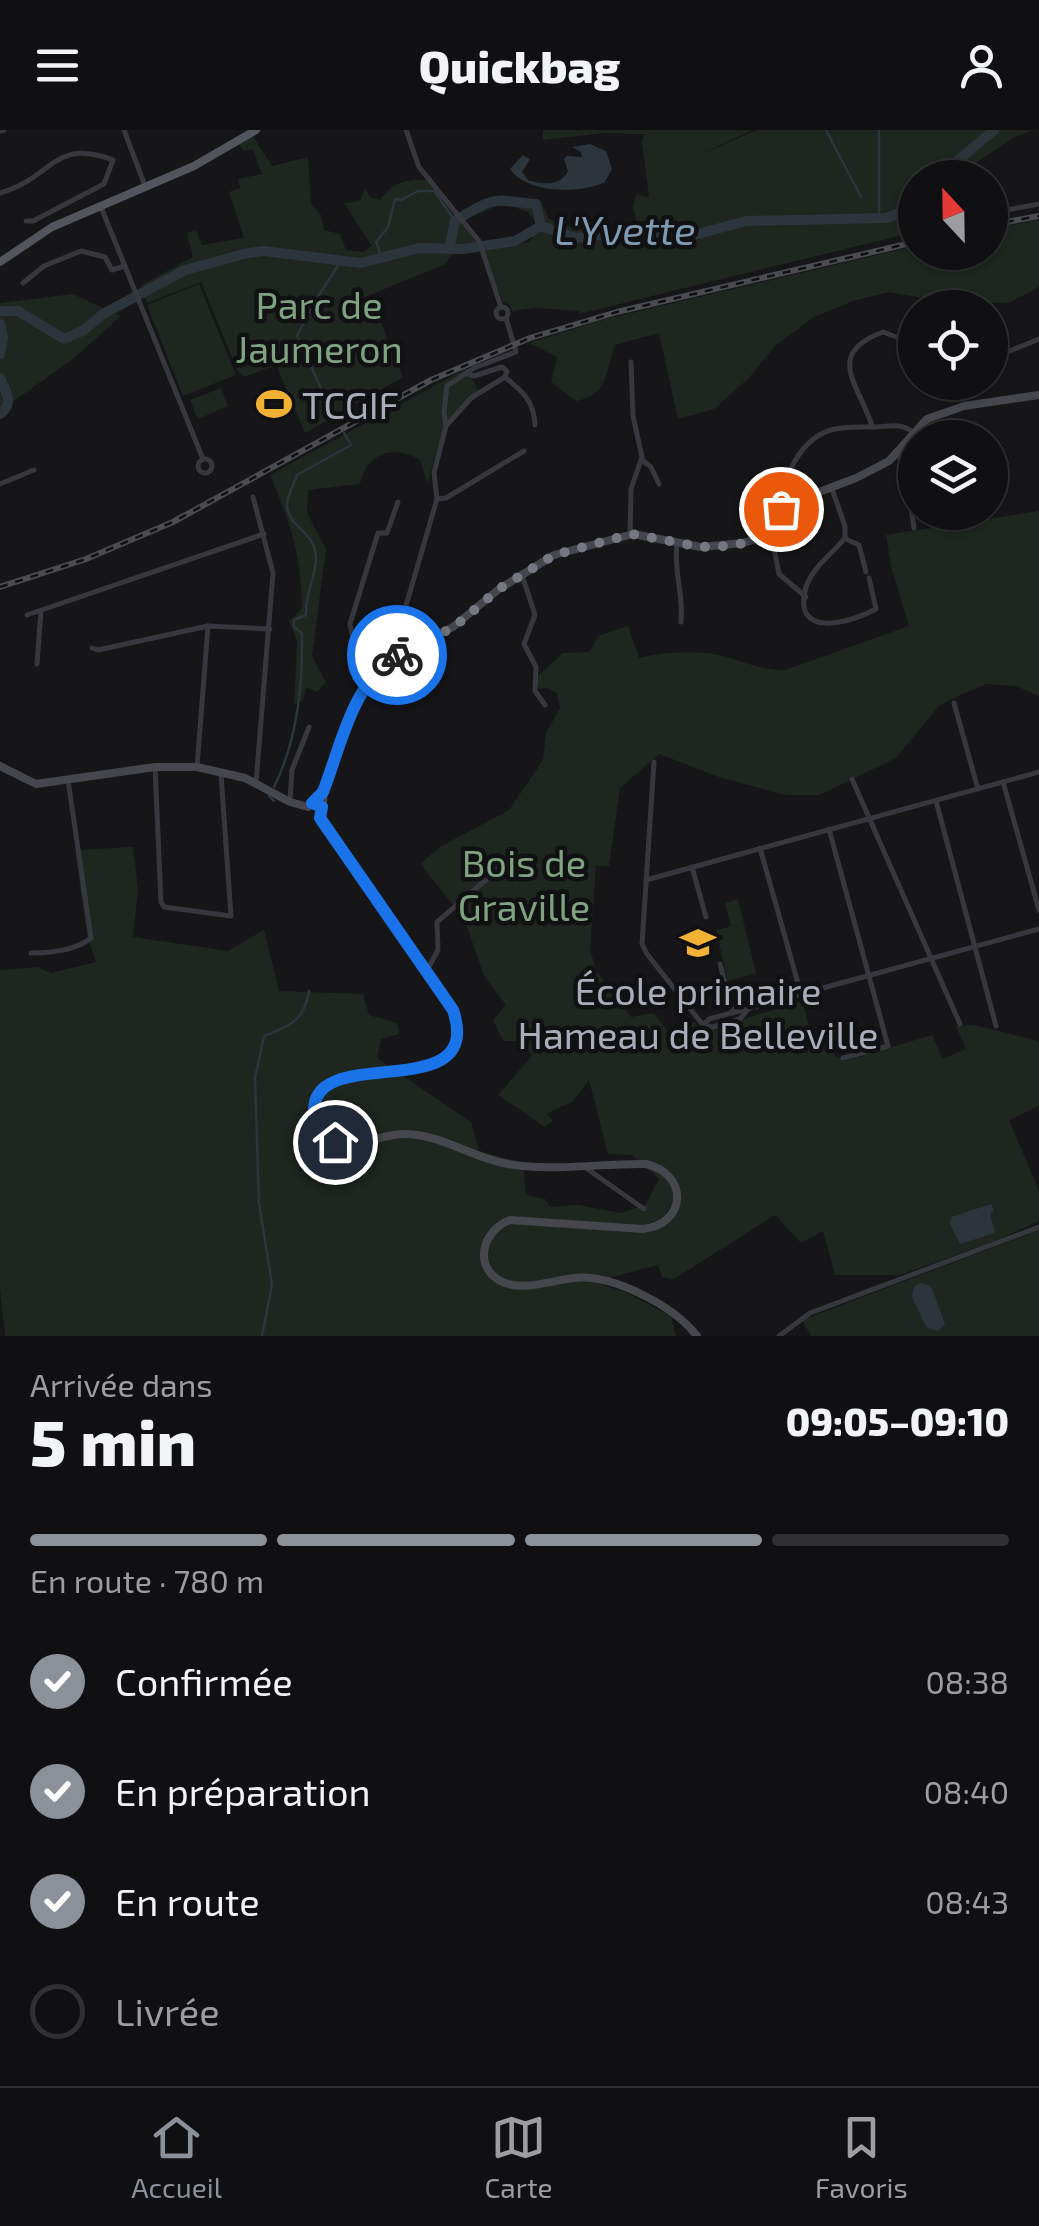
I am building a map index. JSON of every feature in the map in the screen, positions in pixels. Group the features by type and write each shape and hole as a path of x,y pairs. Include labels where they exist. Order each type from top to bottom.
{"main road":[{"path":"0,262 52,227 199,164 256,130"}],"street":[{"path":"124,130 146,189"},
{"path":"321,813 323,792 354,705 391,652 437,499 434,473 446,426 447,386 466,373 516,352 506,318 508,310 501,307 479,241 419,167 406,130"},
{"path":"0,193 37,178 68,154 86,152 113,160 104,184 87,196 26,221"},
{"path":"1008,210 1039,204"},
{"path":"101,207 203,459"},
{"path":"23,283 44,266 82,251 105,257 118,250"},
{"path":"105,257 112,270 125,266"},
{"path":"872,427 865,404 852,384 848,363 861,344 883,332 898,338"},
{"path":"1008,352 1039,340"},
{"path":"630,535 632,488 642,460 634,416 632,362"},
{"path":"446,426 471,398 507,372 502,367 474,376 466,373"},
{"path":"505,377 529,398 536,425"},
{"path":"926,420 949,410 1039,395"},
{"path":"778,512 781,488 809,444 823,433 837,428 898,424"},
{"path":"437,499 446,498 524,451"},
{"path":"398,502 388,533 378,533 350,630 362,648 391,652 454,627 522,573 554,555 630,535 701,547 754,540 794,500 856,478 897,454"},
{"path":"642,460 651,467 658,484"},
{"path":"0,484 34,470"},
{"path":"830,486 845,526 845,538 813,574 805,608 813,620 831,626 876,609 859,545 845,538"},
{"path":"253,497 273,573 256,783"},
{"path":"769,522 779,574 806,597"},
{"path":"28,616 264,534"},
{"path":"677,543 674,563 682,622"},
{"path":"522,573 536,615 524,644 536,668 535,691 546,705"},
{"path":"37,664 41,611"},
{"path":"92,648 98,650 208,626 270,630"},
{"path":"198,766 208,626"},
{"path":"954,703 978,789"},
{"path":"290,802 292,770 308,727"},
{"path":"654,762 641,935 646,954 703,1026"},
{"path":"0,766 36,784 155,767 198,766 256,783 290,802 319,803 321,813 453,1010 458,1030 455,1044 438,1061 418,1069 354,1076 326,1085 317,1095 314,1111 322,1132 335,1142 350,1144 390,1134 410,1134 508,1164 646,1164 661,1168 676,1187 674,1211 659,1226 644,1229 510,1220 487,1238 483,1254 488,1268 500,1280 516,1286 580,1277 607,1280 660,1305 697,1336"},
{"path":"155,767 161,902 164,906 231,916 221,770"},
{"path":"646,880 1039,772"},
{"path":"852,779 960,1024"},
{"path":"31,953 50,954 91,938 68,780"},
{"path":"1004,782 1039,910"},
{"path":"310,805 323,792"},
{"path":"936,800 996,1026"},
{"path":"829,829 888,1046 844,1058"},
{"path":"760,847 806,993"},
{"path":"426,972 438,950 437,922 509,860"},
{"path":"692,867 706,916"},
{"path":"703,1026 709,1019 1039,929"},
{"path":"720,964 733,1013"},
{"path":"703,1026 740,1019 748,1009"},
{"path":"584,1166 644,1210"},
{"path":"779,1336 810,1313 1039,1227"}],"green space":[{"path":"543,130 752,130 697,156 757,130 1033,130 980,160 898,160 898,236 579,314 535,308 512,311 503,302 481,247 529,242 539,228 528,212 503,203 467,219 462,210 501,195 541,201 549,219 572,227 602,230 637,226 633,206 636,195 649,197 644,134 602,133 543,140"},
{"name":"Parc de Jaumeron","path":"252,135 272,166 308,157 311,204 321,215 324,230 340,234 346,250 364,252 372,246 344,203 360,201 365,187 370,197 380,200 395,185 419,180 427,180 481,247 453,254 445,264 370,295 403,377 305,433 276,365 244,377 237,370 201,282 147,303 140,286 193,257 187,233 196,230 202,245 244,238 229,192 240,188 238,179 262,174 253,149 244,151 238,143"},
{"path":"1039,220 1039,287 1009,303 1008,290 898,290 898,294 889,292 853,301 814,317 775,346 749,378 714,409 678,419 659,333 615,345 600,388 576,401 551,382 557,357 529,343 606,319 898,250 898,270 1008,270 1008,226"},
{"path":"199,284 236,375 183,396 147,305"},
{"path":"73,294 121,316 74,358 0,411 0,303"},
{"path":"467,368 478,390 444,432 428,484 420,460 391,452 369,465 360,484 308,490 307,513 326,549 312,656 326,682 317,692 306,687 303,700 294,705 297,641 289,621 302,609 300,571 289,525 270,475"},
{"path":"221,388 228,406 198,419 190,400"},
{"name":"Bois de Graville","path":"1039,511 1039,696 1016,686 986,684 956,697 940,705 896,758 819,795 785,795 719,777 659,754 620,788 609,866 596,866 590,950 597,972 631,1017 654,1013 673,1038 694,1022 705,1031 802,1001 811,1034 828,1030 835,1056 845,1061 932,1035 943,1059 966,1049 956,1026 974,1025 1039,1041 1039,1106 1009,1120 1039,1191 1039,1221 900,1275 835,1275 823,1231 801,1243 775,1215 674,1279 662,1277 658,1265 593,1282 625,1292 671,1316 676,1336 5,1336 0,1289 0,970 38,967 51,973 96,962 87,935 75,850 133,847 138,889 133,937 228,951 264,930 279,991 363,994 369,1015 397,1023 399,1034 381,1039 377,1058 471,1122 479,1151 523,1163 526,1195 545,1199 550,1207 578,1205 621,1213 646,1204 659,1179 632,1155 608,1154 589,1080 572,1102 546,1114 553,1121 545,1127 498,1095 532,1056 522,1041 503,1041 493,1020 506,1005 484,976 464,918 420,864 440,847 509,810 543,760 546,733 560,708 557,693 539,689 534,680 563,653 589,652 598,636 628,626 639,658 704,653 785,670 909,626 886,535 918,530 1008,530 1008,516"},
{"path":"738,899 756,973 728,981 716,931 731,926 725,903"},
{"path":"1039,1230 1039,1336 811,1336 802,1320"}],"shaded area":[{"path":"590,144 606,151 612,169 605,182 595,186 569,190 541,187 518,177 510,169 523,155 530,159 522,172 528,180 556,182 568,171 564,159 567,156 582,157 572,147"},
{"path":"991,1204 995,1233 960,1244 950,1224 951,1217"},
{"path":"920,1283 931,1286 945,1324 938,1331 926,1327 912,1297 914,1287"}],"waterway":[{"path":"826,130 861,197"},
{"path":"879,130 879,218"},
{"name":"L'Yvette","path":"958,160 994,130"},
{"path":"382,258 376,242 388,227 395,199 418,191 434,191 455,221"},
{"path":"449,249 455,221 494,201 536,204 541,226"},
{"name":"L'Yvette","path":"0,311 18,311 64,339 185,270 248,253 264,251 361,263 419,248 464,249 515,241 541,226 576,238 597,235 640,239 694,235 746,221 886,218 898,214"},
{"path":"332,412 297,336 341,261"},
{"name":"L'Yvette","path":"0,324 0,354"},
{"name":"L'Yvette","path":"0,378 8,401 0,414"},
{"path":"274,787 288,751 300,692 302,633 294,627 294,620 306,615 316,560 312,543 292,520 287,501 297,475 351,445 344,433"},
{"path":"269,796 274,801"},
{"path":"262,1336 272,1285 259,1203 255,1078 264,1036 294,1021 304,1009 309,991"}],"railway":[{"path":"1008,222 1039,216"},
{"path":"0,587 86,559 173,522 431,380 530,338 617,312 898,246"}],"way so far":[{"path":"397,655 454,627 499,589 554,555 632,534 701,547 732,546 754,540 781,509"}],"place":[{"name":"TCGIF","path":"274,404"},
{"name":"École primaire Hameau de Belleville","path":"698,943"}],"route":[{"path":"335,1142 314,1119 314,1102 320,1090 342,1078 428,1066 452,1048 458,1030 453,1010 328,832 319,817 322,807 312,803 323,792 346,721 358,698 386,660 397,655"}]}
